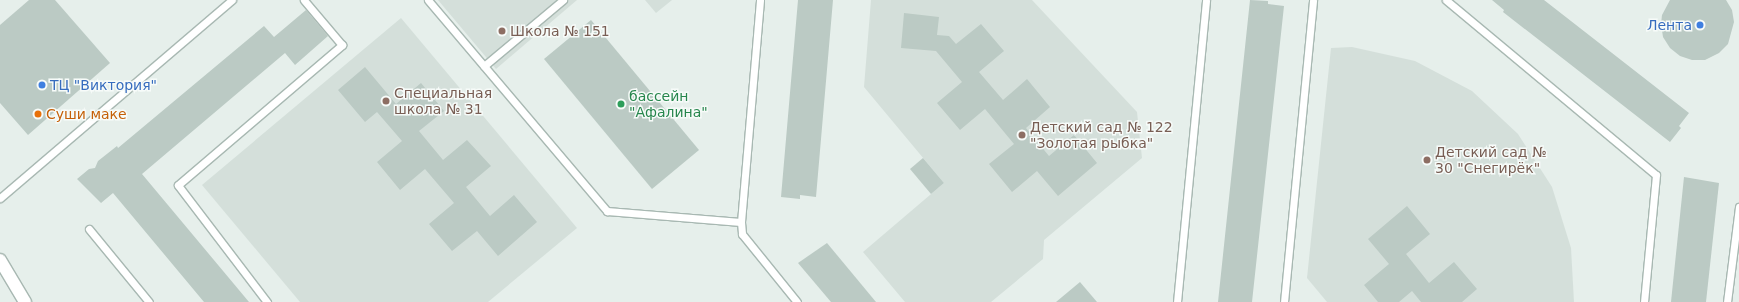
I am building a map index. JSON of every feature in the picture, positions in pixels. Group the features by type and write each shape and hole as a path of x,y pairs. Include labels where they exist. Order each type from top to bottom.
{"street":[{"path":"0,260 25,302"}],"lane":[{"path":"0,198 232,0"},
{"path":"267,302 178,185 342,45 304,0"},
{"path":"428,0 606,211 741,222"},
{"path":"484,66 563,0"},
{"path":"760,0 741,222 742,234 797,302"},
{"path":"1177,302 1206,0"},
{"path":"1284,302 1313,0"},
{"path":"1446,0 1656,175 1644,302"},
{"path":"1726,302 1739,207"},
{"path":"90,229 149,302"}],"shaded area":[{"name":"Школа № 151","path":"438,0 577,0 496,69"},
{"name":"Школа № 151","path":"645,0 672,0 656,13"},
{"name":"Детский сад № 122 \"Золотая рыбка\"","path":"871,0 1032,0 1137,112 1142,158 1044,240 1043,259 991,302 905,302 863,252 944,183 864,87"},
{"name":"Специальная школа № 31","path":"401,18 577,228 488,302 300,302 202,185"},
{"name":"Детский сад № 30 \"Снегирёк\"","path":"1352,47 1415,61 1472,91 1518,134 1552,187 1571,248 1574,302 1327,302 1307,278 1331,48"}],"building":[{"name":"ТЦ \"Виктория\"","path":"29,0 55,0 110,63 28,135 0,103 0,25"},
{"path":"798,0 833,0 816,197 800,195 800,199 781,197"},
{"path":"1250,0 1268,1 1268,4 1284,6 1252,302 1218,302"},
{"path":"1492,0 1544,0 1689,113 1679,126 1681,128 1670,142 1503,12 1504,10"},
{"path":"1670,0 1726,0 1732,10 1734,22 1728,44 1719,53 1705,60 1692,60 1680,56 1670,48 1663,37 1661,24 1662,15"},
{"path":"306,10 328,36 295,65 285,53 142,174 249,302 204,302 113,193 101,203 77,179 89,169 95,168 98,161 117,146 118,148 264,26 274,37"},
{"path":"904,13 939,17 937,35 949,36 956,44 981,24 1004,51 979,72 1003,100 1027,79 1050,107 1026,128 1049,156 1074,135 1097,163 1058,196 1037,171 1012,192 989,164 1014,144 985,109 960,130 937,103 962,82 936,51 901,48"},
{"name":"бассейн \"Афалина\"","path":"591,20 699,150 652,189 544,59"},
{"path":"365,67 396,104 421,83 444,111 419,131 443,160 467,140 491,166 466,187 490,216 514,195 537,222 498,256 477,231 452,251 429,224 454,203 425,169 400,190 377,162 402,141 377,112 365,122 338,90"},
{"path":"923,158 944,183 931,194 910,169"},
{"path":"1684,177 1719,183 1706,302 1671,302"},
{"path":"1407,206 1430,234 1406,254 1429,283 1454,262 1477,289 1462,302 1421,302 1412,291 1399,302 1378,302 1364,285 1389,264 1368,239"},
{"path":"827,243 876,302 831,302 798,263"},
{"path":"1080,282 1097,302 1056,302"}],"place":[{"name":"Лента","path":"1700,25"},
{"name":"Школа № 151","path":"502,31"},
{"name":"ТЦ \"Виктория\"","path":"42,85"},
{"name":"Специальная школа № 31","path":"386,101"},
{"name":"бассейн \"Афалина\"","path":"621,104"},
{"name":"Суши маке","path":"38,114"},
{"name":"Детский сад № 122 \"Золотая рыбка\"","path":"1022,135"},
{"name":"Детский сад № 30 \"Снегирёк\"","path":"1427,160"}]}
